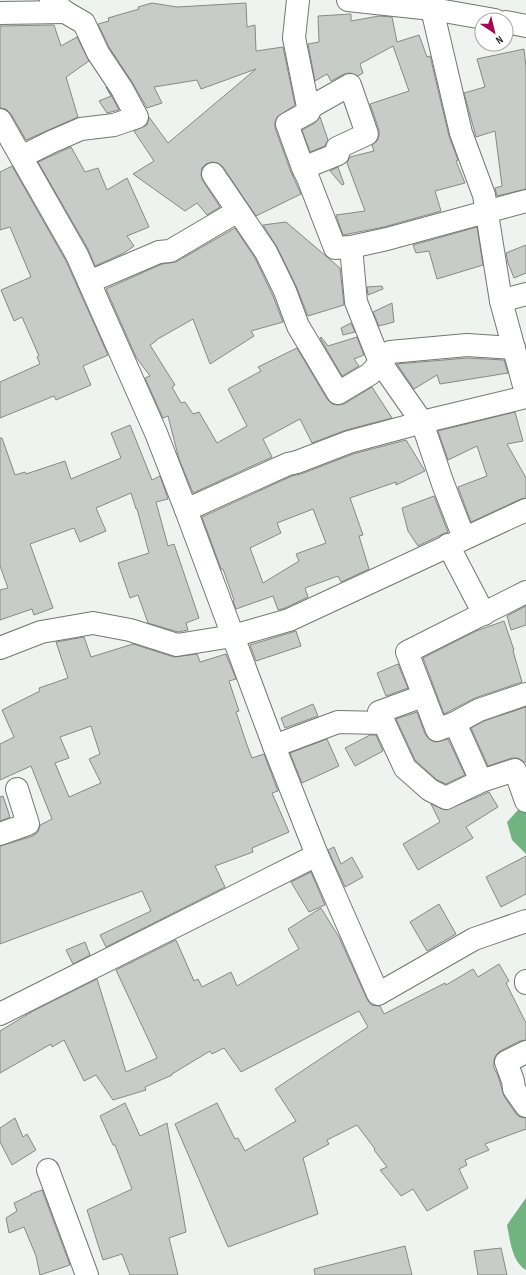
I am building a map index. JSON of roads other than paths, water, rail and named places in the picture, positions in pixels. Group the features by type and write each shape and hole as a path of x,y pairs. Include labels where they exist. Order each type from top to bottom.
{"street":[{"path":"298,0 294,38 309,112 287,124 335,248 351,247 387,239 526,201"},
{"path":"348,0 406,3 474,16"},
{"path":"0,13 58,6 84,24 98,53 122,89 137,117 114,125 82,129 21,157"},
{"path":"432,9 461,133 484,194 501,301 526,393"},
{"path":"514,24 526,26"},
{"path":"303,168 338,154 337,148 366,134 350,85 309,108"},
{"path":"0,120 77,255 156,433 274,746 317,855 378,994 474,939 526,921"},
{"path":"213,174 266,252 285,291 298,326 338,393 370,374 390,352 467,345 514,348"},
{"path":"89,282 159,252 170,251 238,211"},
{"path":"351,247 356,302 380,362 424,421 443,484 456,542 484,614"},
{"path":"501,301 526,294"},
{"path":"186,510 288,464 349,442 424,421 526,397"},
{"path":"0,648 41,632 93,623 130,630 177,645 233,636 289,620 526,510"},
{"path":"526,592 407,652 437,730 455,723 479,710 526,694"},
{"path":"423,696 379,712 405,768 430,790 446,798 481,781 515,770 526,801"},
{"path":"274,746 338,722 384,723"},
{"path":"455,723 481,781"},
{"path":"0,834 28,824 18,789"},
{"path":"0,1014 317,855"},
{"path":"526,1052 506,1062 513,1081 514,1089 526,1106"},
{"path":"48,1170 87,1275"}]}
